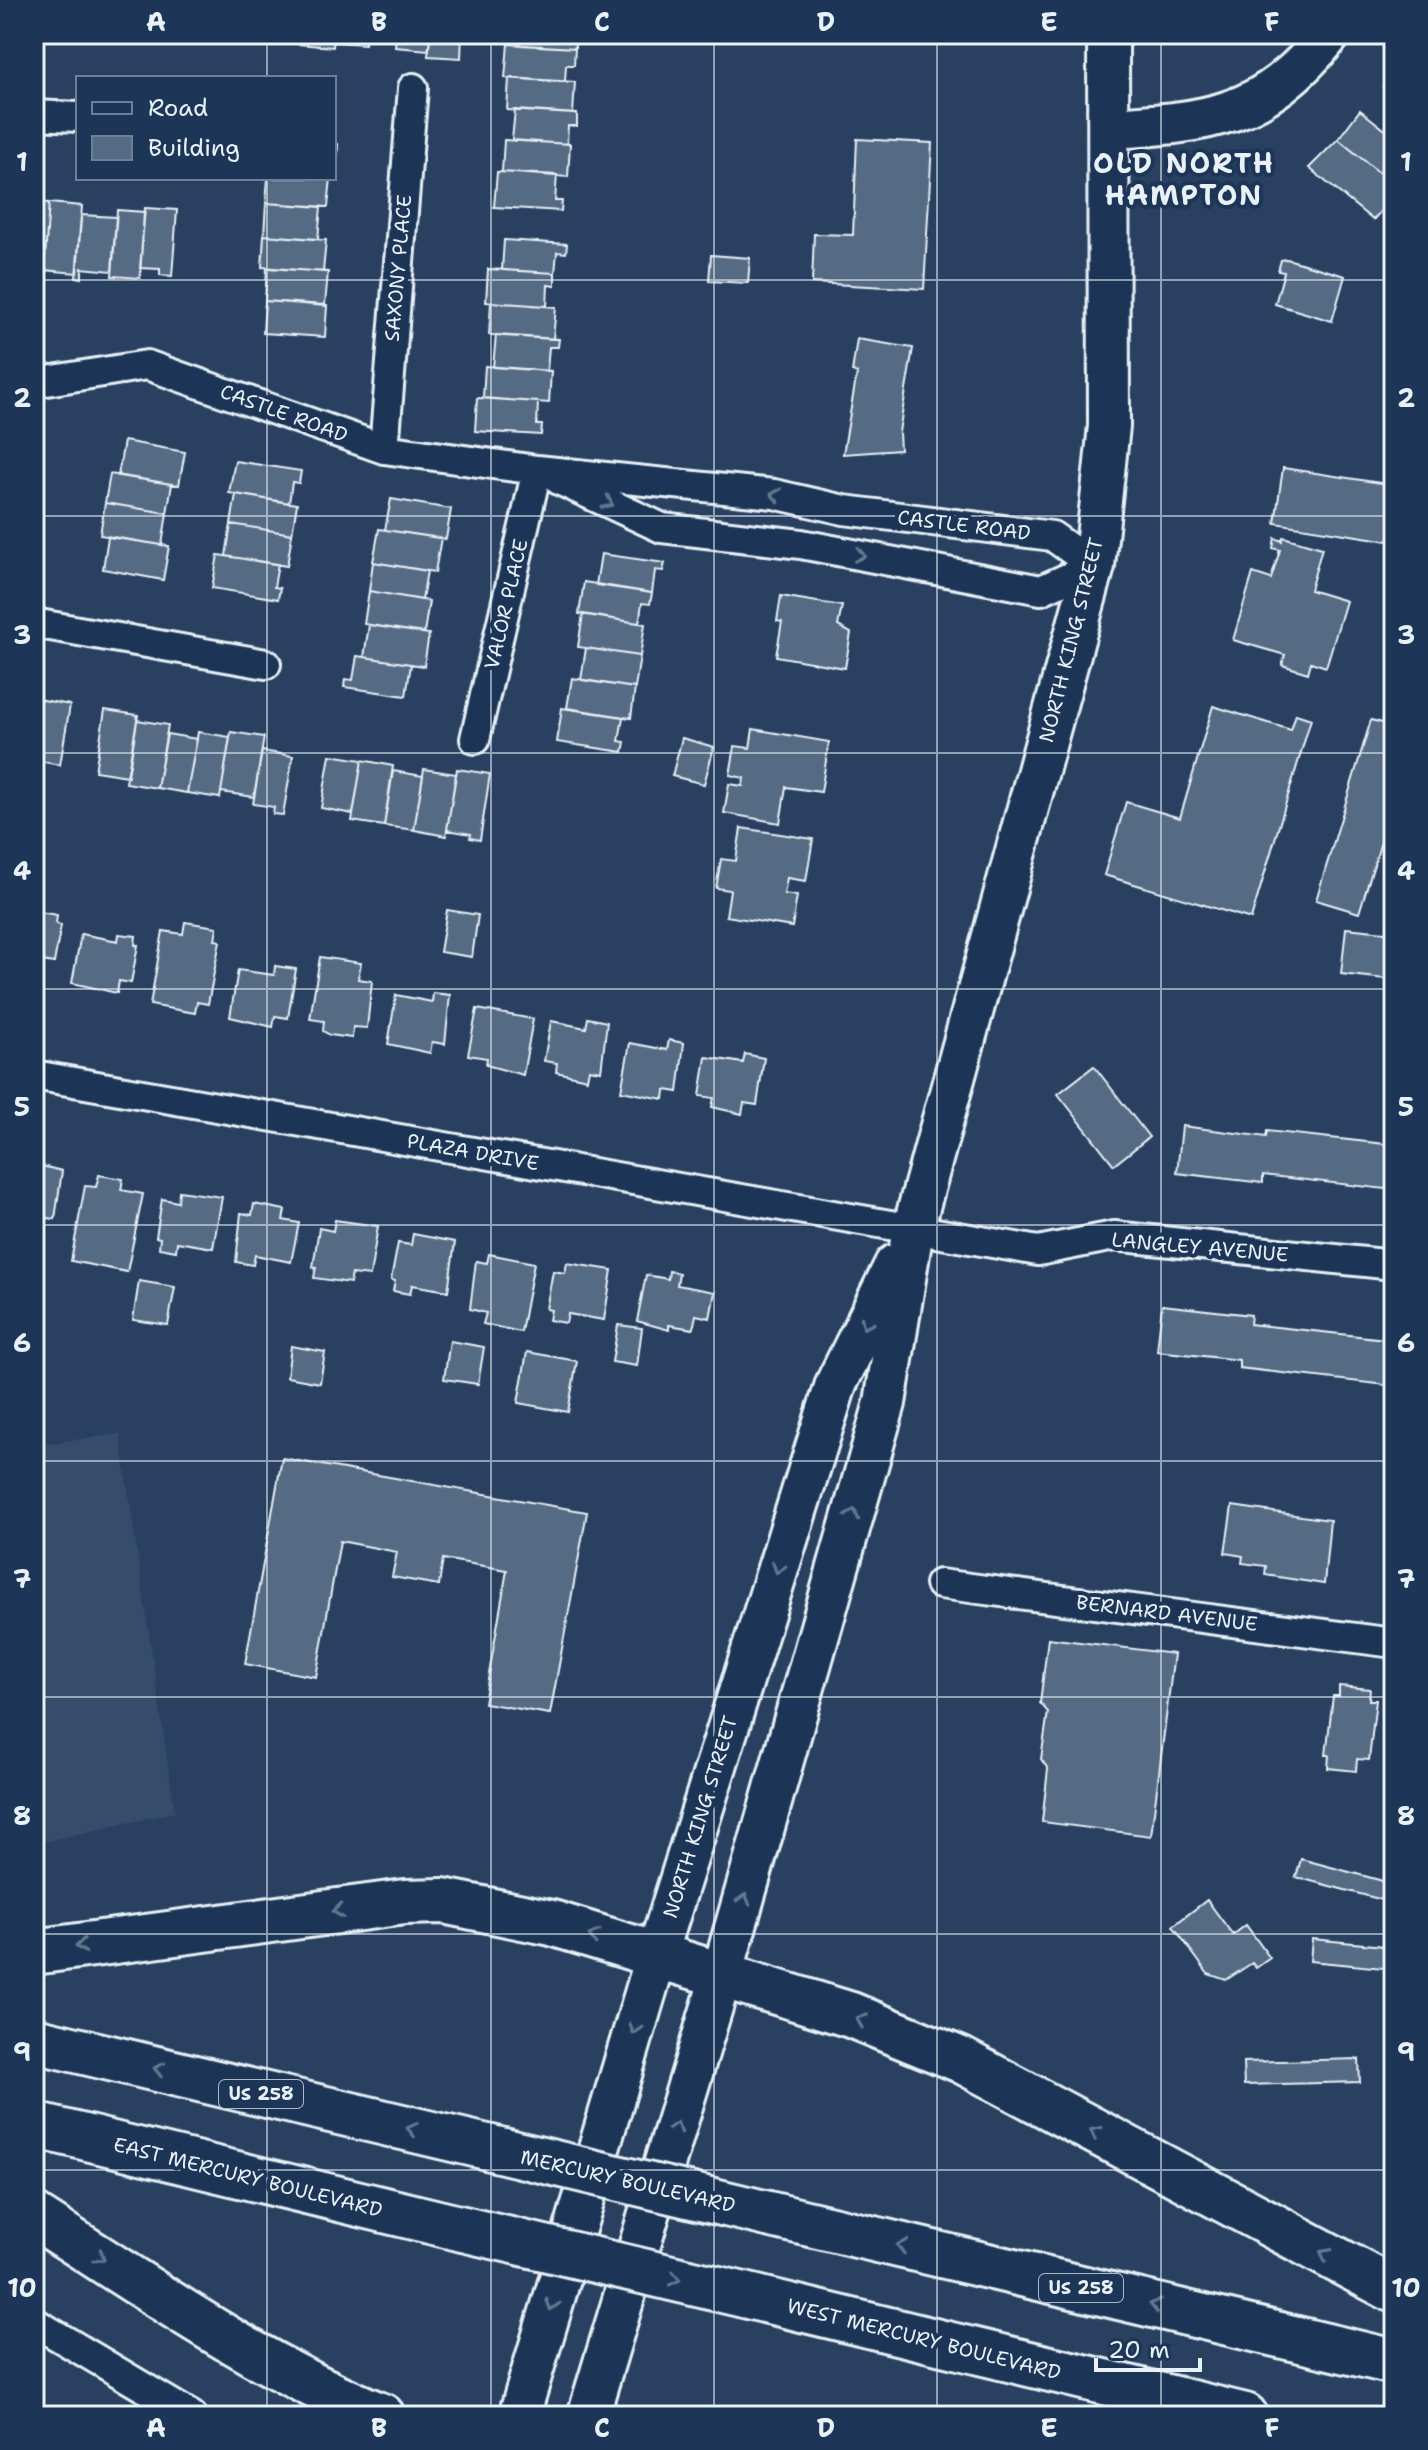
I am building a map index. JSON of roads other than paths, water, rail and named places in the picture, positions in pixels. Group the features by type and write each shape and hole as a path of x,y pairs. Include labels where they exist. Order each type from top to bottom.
{"main road":[{"name":"NORTH KING STREET","path":"588,2416 722,1974 885,1403 913,1229 1094,566 1109,426 1108,34"},
{"path":"1109,128 1200,122 1230,113 1294,72 1330,34"},
{"name":"NORTH KING STREET","path":"519,2416 657,1954 836,1384 913,1229"},
{"path":"34,1952 405,1902 443,1901 552,1923 851,2015 961,2060 1394,2290"},
{"name":"MERCURY BOULEVARD","path":"34,2040 1394,2362"},
{"name":"EAST MERCURY BOULEVARD","path":"34,2125 744,2295"},
{"path":"34,2216 276,2366 334,2397 382,2416"},
{"name":"WEST MERCURY BOULEVARD","path":"744,2295 1245,2416"}],"street":[{"name":"SAXONY PLACE","path":"384,449 413,88"},
{"path":"34,115 76,117"},
{"name":"CASTLE ROAD","path":"34,383 147,365 384,449 537,470 774,494 844,510 1052,536 1094,566"},
{"name":"CASTLE ROAD","path":"537,470 662,528 801,544 1041,590 1094,566"},
{"name":"VALOR PLACE","path":"475,739 537,470"},
{"path":"34,620 39,624 266,664"},
{"name":"PLAZA DRIVE","path":"34,1075 913,1229"},
{"name":"LANGLEY AVENUE","path":"913,1229 1038,1251 1114,1236 1394,1265"},
{"name":"BERNARD AVENUE","path":"940,1584 1394,1643"},
{"path":"34,2322 192,2416"}],"district":[{"name":"OLD NORTH HAMPTON","path":"1184,179"}]}
